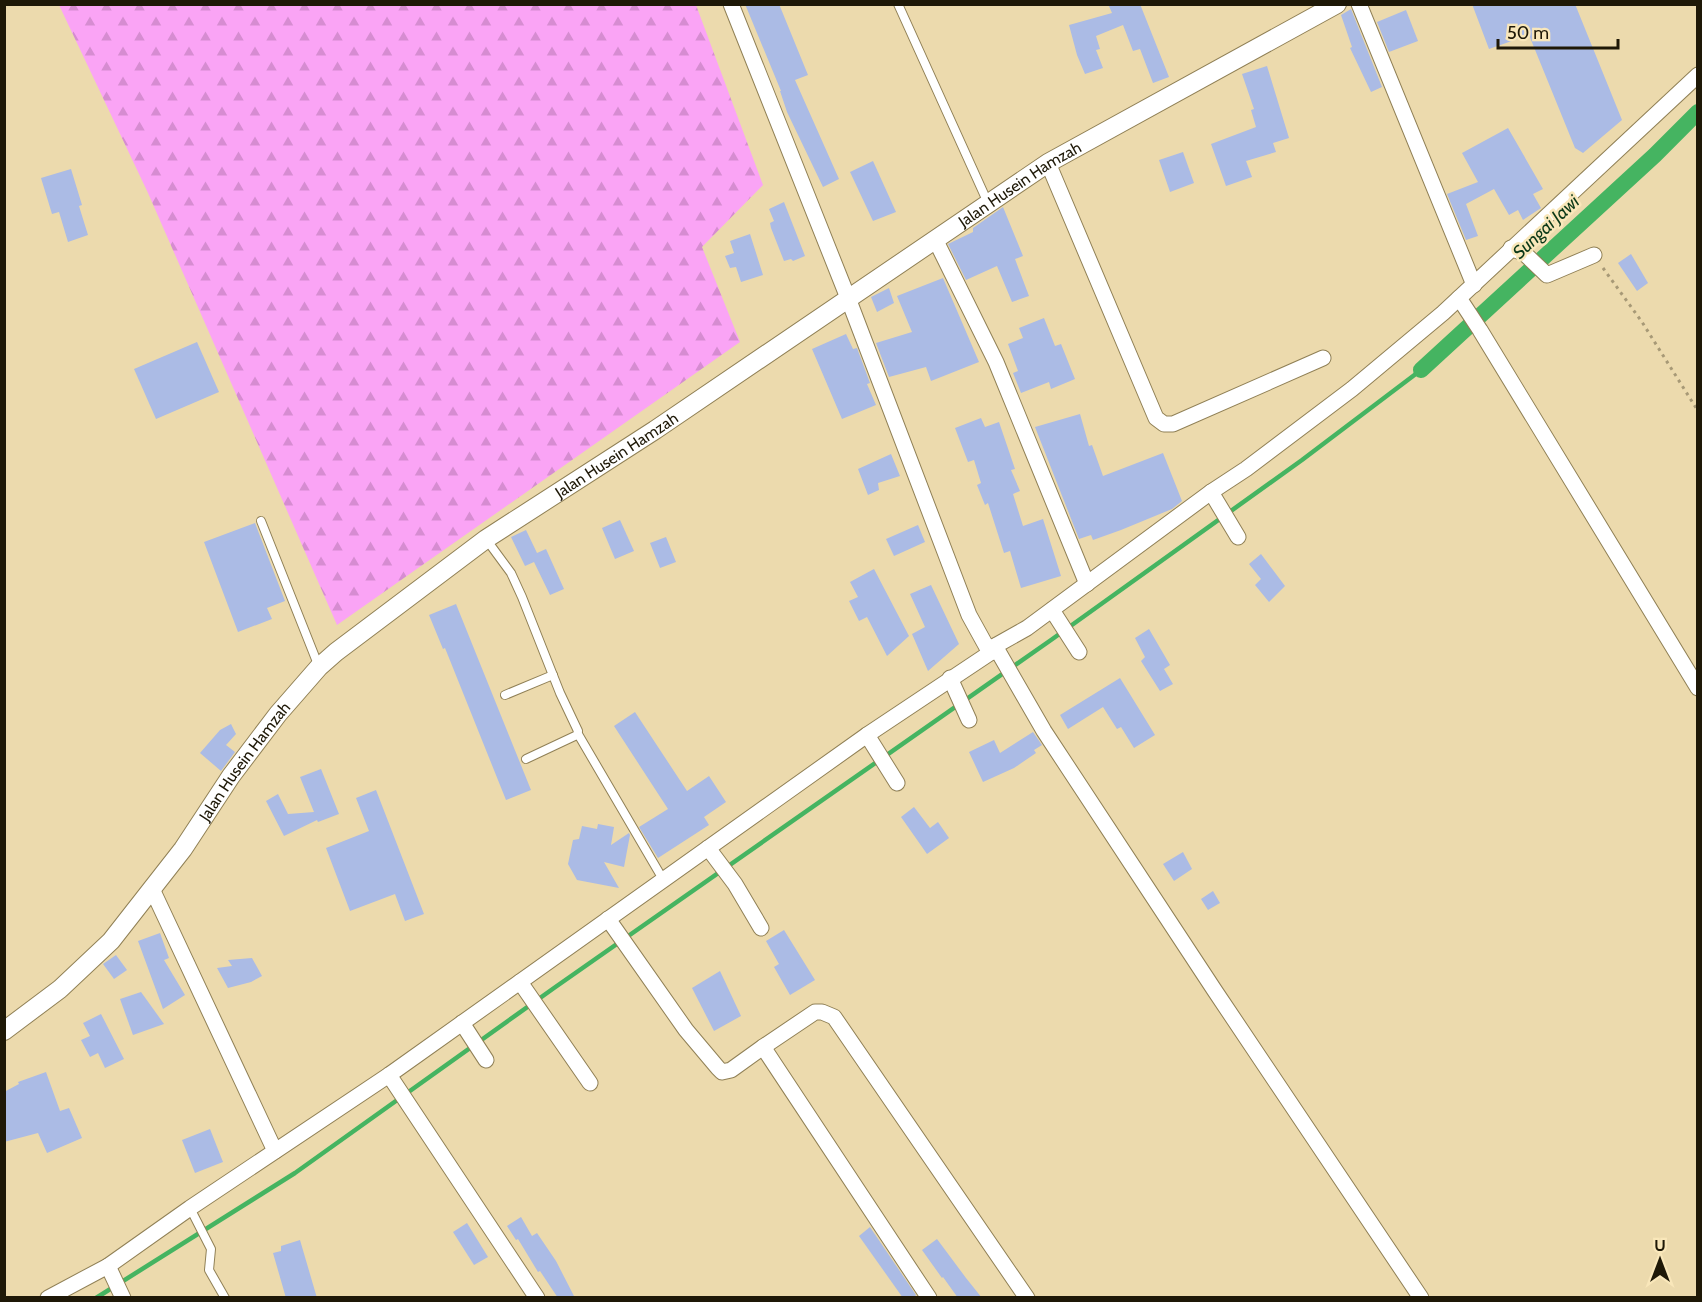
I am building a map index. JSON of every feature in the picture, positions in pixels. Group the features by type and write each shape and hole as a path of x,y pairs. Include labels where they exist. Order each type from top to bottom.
{"street":[{"path":"731,4 848,298 969,615 1014,680 1044,731 1215,991 1421,1298"},
{"name":"Jalan Husein Hamzah","path":"4,1031 60,989 111,941 183,849 231,776 278,714 336,652 486,539 655,430 1048,163 1337,4"},
{"path":"1359,4 1474,285"},
{"path":"48,1298 109,1267 275,1151 389,1076 466,1029 522,986 612,924 664,881 711,852 1027,628 1055,614 1087,584 1214,496 1461,301 1474,285 1518,251 1697,78"},
{"path":"1048,163 1156,417 1164,424 1173,424 1323,358"},
{"path":"935,239 996,362 1087,584"},
{"path":"1518,251 1547,275 1594,255"},
{"path":"1461,301 1698,688"},
{"path":"1214,496 1235,532"},
{"path":"1055,614 1076,648"},
{"path":"952,681 967,715"},
{"path":"869,738 894,778"},
{"path":"711,852 735,884 761,928"},
{"path":"152,889 275,1151"},
{"path":"612,924 686,1030 722,1072 731,1070 815,1012 834,1017 1027,1298"},
{"path":"522,986 590,1083"},
{"path":"466,1029 486,1060"},
{"path":"763,1047 929,1298"},
{"path":"389,1076 537,1298"},
{"path":"109,1267 123,1298"}],"lane":[{"path":"898,4 988,203"},
{"path":"261,521 320,668"},
{"path":"486,539 511,573 578,734 664,881"},
{"path":"506,695 553,675"},
{"path":"526,759 578,734"},
{"path":"192,1211 211,1249 209,1270 225,1298"}],"path":[{"path":"1594,255 1642,322 1698,411"}],"green space":[{"path":"59,5 696,5 763,185 702,247 740,342 337,625 148,193"}],"building":[{"path":"745,4 779,4 808,75 795,80 839,179 823,187 787,112 781,91"},
{"path":"1108,4 1140,4 1169,77 1153,83 1140,49 1133,51 1123,25 1096,36 1100,49 1096,50 1103,68 1085,74 1069,25 1112,13"},
{"path":"1472,4 1575,4 1622,120 1583,153 1575,148 1529,35 1489,49"},
{"path":"1351,9 1382,87 1371,92 1350,48 1352,47 1341,15"},
{"path":"1406,10 1418,41 1389,52 1377,22"},
{"path":"1267,66 1289,138 1273,143 1276,152 1246,161 1252,177 1226,186 1211,144 1256,127 1251,110 1254,109 1242,74"},
{"path":"1508,128 1543,189 1533,194 1541,208 1523,220 1518,210 1509,215 1494,189 1466,204 1478,236 1466,240 1447,194 1478,182 1462,153"},
{"path":"1183,152 1194,183 1170,192 1159,160"},
{"path":"873,161 896,212 873,221 850,172"},
{"path":"71,169 88,235 68,242 59,212 52,214 41,178"},
{"path":"784,202 805,256 793,261 791,259 784,261 770,223 774,221 769,209"},
{"path":"1003,207 1023,256 1015,259 1029,296 1012,302 997,266 966,280 948,244 973,232 973,228"},
{"path":"750,234 763,275 741,282 736,267 730,268 725,256 734,253 730,241"},
{"path":"1631,254 1648,283 1637,291 1618,263"},
{"path":"943,278 979,362 931,381 926,367 889,377 876,343 912,332 897,296"},
{"path":"889,288 894,303 877,312 871,297"},
{"path":"1044,318 1055,346 1061,344 1075,379 1051,389 1049,382 1021,393 1013,373 1018,371 1008,344 1023,338 1019,328"},
{"path":"846,334 853,349 857,348 870,383 867,384 876,405 842,419 812,349"},
{"path":"197,342 219,392 156,419 134,369"},
{"path":"1080,414 1089,446 1092,445 1103,476 1163,453 1182,501 1172,509 1121,530 1093,540 1091,535 1079,539 1035,427"},
{"path":"981,418 985,427 999,422 1015,469 1011,470 1020,491 1013,494 1023,526 1043,519 1061,576 1021,588 1010,551 1004,553 988,503 985,505 977,485 981,483 974,460 968,462 955,428"},
{"path":"891,454 900,476 878,483 879,490 868,495 858,469"},
{"path":"620,520 634,551 615,559 602,528"},
{"path":"255,523 285,601 267,608 272,619 238,632 204,542"},
{"path":"918,525 925,542 894,556 886,539"},
{"path":"526,530 537,553 546,549 564,589 550,595 534,562 525,566 511,537"},
{"path":"666,537 676,562 660,568 650,543"},
{"path":"1261,554 1285,586 1269,602 1255,585 1261,579 1249,564"},
{"path":"874,569 909,636 887,656 867,617 859,621 849,601 858,597 850,582"},
{"path":"931,585 959,644 928,671 912,634 925,627 910,594"},
{"path":"456,604 531,790 506,800 445,648 443,649 429,615"},
{"path":"1149,629 1170,665 1164,669 1173,684 1160,691 1141,661 1145,657 1135,638"},
{"path":"1120,678 1155,735 1134,748 1121,727 1117,729 1103,707 1068,729 1060,715"},
{"path":"635,712 687,791 709,776 726,802 704,817 709,825 658,858 639,827 668,809 614,726"},
{"path":"231,724 236,734 226,745 235,752 221,771 200,753 220,730"},
{"path":"1033,732 1042,745 1034,750 1036,753 1014,768 983,782 969,752 994,740 1000,753"},
{"path":"321,769 339,814 318,822 317,820 284,836 266,801 278,794 288,814 314,812 300,777"},
{"path":"376,790 424,914 405,921 395,894 350,911 326,848 369,831 356,798"},
{"path":"914,807 930,828 938,822 949,838 927,854 901,817"},
{"path":"598,824 614,827 611,845 629,833 630,835 624,867 604,862 619,888 577,880 568,864 573,840 579,839 582,826 597,829"},
{"path":"1183,852 1192,869 1174,881 1163,864"},
{"path":"1213,891 1220,903 1208,910 1201,899"},
{"path":"784,930 815,980 790,995 774,967 779,964 766,941"},
{"path":"160,933 169,958 164,960 185,995 163,1009 138,941"},
{"path":"116,955 127,970 114,979 103,964"},
{"path":"252,958 262,976 251,982 228,988 217,968 232,966 228,960"},
{"path":"720,971 741,1016 714,1031 692,988"},
{"path":"141,992 164,1024 133,1035 120,999"},
{"path":"101,1014 124,1059 105,1068 98,1053 90,1057 81,1040 90,1036 83,1023"},
{"path":"46,1072 60,1111 69,1108 82,1138 47,1153 38,1133 4,1142 4,1092 19,1084 18,1082"},
{"path":"210,1129 223,1162 195,1173 182,1140"},
{"path":"521,1217 532,1236 537,1233 556,1261 575,1298 558,1298 540,1271 538,1272 518,1239 516,1240 507,1226"},
{"path":"467,1223 488,1257 474,1265 453,1232"},
{"path":"870,1227 916,1295 913,1298 903,1298 859,1236"},
{"path":"937,1239 982,1298 958,1298 942,1278 922,1250"},
{"path":"300,1240 317,1298 286,1298 273,1253 281,1251 281,1246"}],"waterway":[{"name":"Sungai Jawi","path":"1421,370 1655,155 1698,112"},
{"path":"96,1298 295,1173 554,988 1051,640 1302,460 1421,370"}]}
